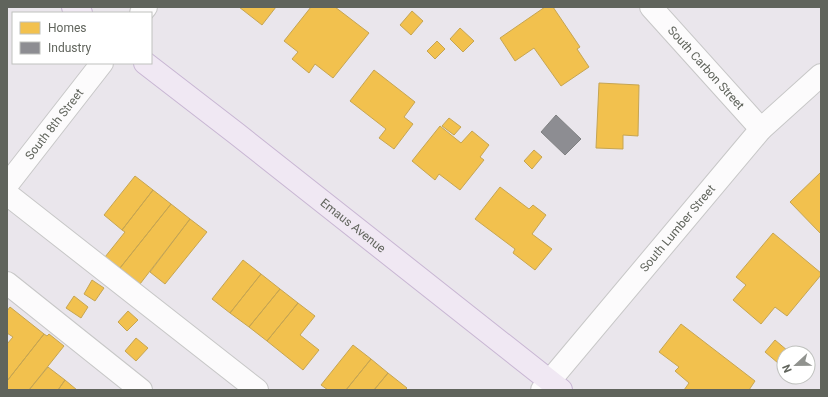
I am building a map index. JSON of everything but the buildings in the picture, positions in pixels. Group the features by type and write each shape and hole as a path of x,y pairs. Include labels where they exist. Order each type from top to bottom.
{"main road":[{"name":"Emaus Avenue","path":"146,64 250,144 551,387"}],"street":[{"name":"South Carbon Street","path":"651,7 761,129"},
{"name":"South 8th Street","path":"7,185 101,64"},
{"name":"South Lumber Street","path":"551,387 761,129 821,75"},
{"path":"7,194 257,390"},
{"path":"7,283 141,390"}]}
